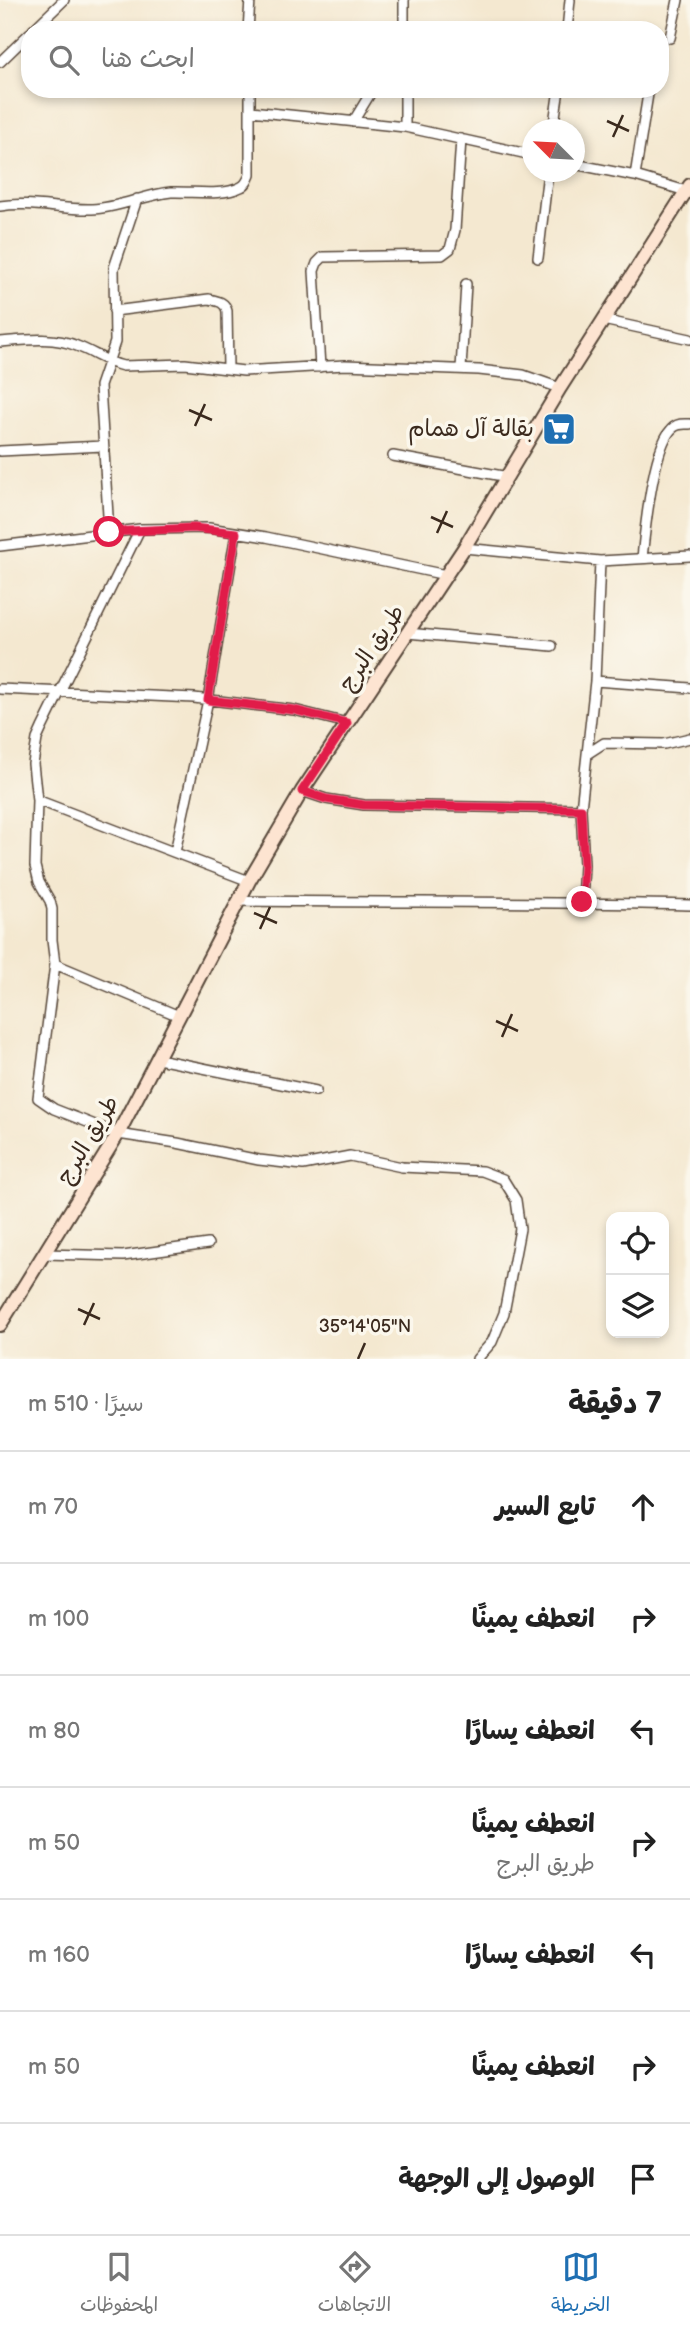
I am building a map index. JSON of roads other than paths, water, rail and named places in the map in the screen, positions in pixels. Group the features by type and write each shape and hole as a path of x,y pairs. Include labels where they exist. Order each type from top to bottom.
{"street":[{"path":"42,21 64,0"},
{"path":"249,21 250,0"},
{"path":"404,0 404,21"},
{"path":"568,21 570,0"},
{"path":"670,38 678,0"},
{"path":"0,62 21,42"},
{"path":"0,206 13,204 91,209 113,207 170,192 225,191 240,188 250,175 250,98"},
{"path":"353,122 368,98"},
{"path":"405,98 405,127"},
{"path":"555,119 558,98"},
{"path":"635,176 647,98"},
{"path":"251,111 405,127 522,153"},
{"path":"320,367 314,271 317,263 323,257 442,255 450,249 455,230 461,139"},
{"path":"585,166 688,188"},
{"path":"538,258 547,182"},
{"name":"طريق البرج","path":"0,1325 118,1134 249,881 302,791 464,548 560,388 688,188"},
{"path":"109,532 100,386 115,342 114,268 137,199"},
{"path":"461,369 466,284"},
{"path":"114,311 209,299 220,302 226,306 227,311 228,369"},
{"path":"603,320 690,339"},
{"path":"0,342 32,339 61,342 75,345 122,366 185,363 244,371 388,366 461,369 523,375 560,388"},
{"path":"642,558 649,495 656,468 671,429 678,424 690,424"},
{"path":"0,451 103,446"},
{"path":"393,456 508,477"},
{"path":"0,546 140,529 194,528 236,533 446,575"},
{"path":"140,529 37,739 33,764 37,800 35,873 50,901 55,964 38,1098 54,1109 118,1134 259,1160 303,1165 350,1156 402,1167 482,1171 503,1179 516,1200 520,1229 504,1313 492,1342 477,1359"},
{"path":"175,852 208,700 236,533"},
{"path":"464,548 600,561 690,556"},
{"path":"582,902 584,865 581,809 596,681 600,561"},
{"path":"407,633 552,646"},
{"path":"596,681 690,688"},
{"path":"0,682 0,689 208,700 294,710 347,723"},
{"path":"587,754 604,743 664,744 690,737"},
{"path":"302,791 326,799 364,805 581,809"},
{"path":"37,800 249,881"},
{"path":"239,901 317,904 582,902 690,905"},
{"path":"55,964 179,1016"},
{"path":"158,1059 316,1091"},
{"path":"44,1254 123,1256 208,1244"}],"place":[{"name":"بقالة آل همام","path":"559,429"}]}
